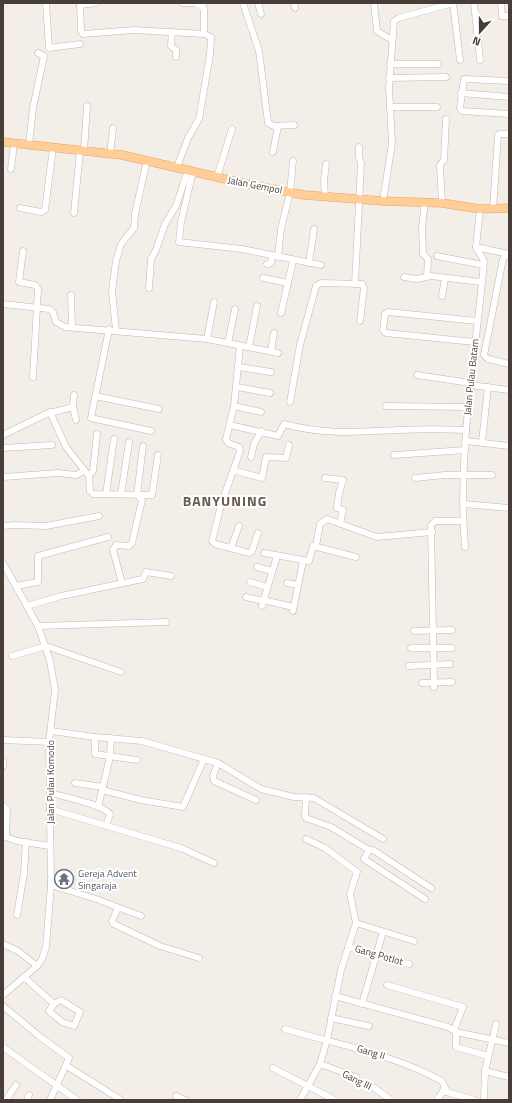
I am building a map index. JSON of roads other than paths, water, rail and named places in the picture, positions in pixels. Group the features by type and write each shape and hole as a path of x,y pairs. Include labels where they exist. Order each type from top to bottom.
{"main road":[{"name":"Jalan Gempol","path":"3,142 110,154 147,160 217,177 290,192 383,201 442,203 480,209 509,208"}],"street":[{"path":"46,3 49,48 80,44"},
{"path":"96,3 80,4 81,31 83,34 123,31 172,32 204,34 211,37 212,40 199,119 188,138 177,167"},
{"path":"182,3 200,4 204,9 204,34"},
{"path":"243,3 259,51 268,123 278,126 294,125"},
{"path":"258,3 261,14"},
{"path":"374,3 376,30 392,40"},
{"path":"383,201 392,144 389,78 395,19 453,3 460,60"},
{"path":"474,3 480,60"},
{"path":"501,3 502,16 509,16"},
{"path":"172,32 171,46 176,50 176,57"},
{"path":"29,146 33,108 44,56 38,53"},
{"path":"390,64 438,64"},
{"path":"389,78 446,77"},
{"path":"509,81 465,78 461,93 462,111 509,114"},
{"path":"461,93 509,97"},
{"path":"74,213 87,106"},
{"path":"390,107 437,107"},
{"path":"442,203 440,165 444,160 446,119"},
{"path":"273,152 278,126"},
{"path":"110,154 113,128"},
{"path":"217,177 232,129"},
{"path":"493,209 498,135 509,134"},
{"path":"11,169 14,144"},
{"path":"355,284 356,234 360,198 361,163 359,157 359,147"},
{"path":"20,208 41,212 45,210 53,148"},
{"path":"116,330 112,291 116,261 121,244 134,228 135,214 147,160"},
{"path":"268,264 271,263 275,256 290,192 293,160"},
{"path":"326,164 324,180 326,196"},
{"path":"190,170 179,241 242,249 293,261 321,265"},
{"path":"149,288 151,259 156,250 165,224 176,206 190,170"},
{"path":"426,202 422,227 423,256 428,259 427,276"},
{"name":"Jalan Pulau Batam","path":"465,547 463,521 463,475 474,342 484,259 476,247 480,209"},
{"path":"309,263 314,229"},
{"path":"476,247 508,254"},
{"path":"23,251 19,282 37,286 33,377"},
{"path":"508,254 503,259 484,355 488,359 509,364"},
{"path":"437,256 483,265"},
{"path":"282,314 293,261"},
{"path":"404,277 417,279 427,276 481,282"},
{"path":"263,278 288,283"},
{"path":"442,296 445,278"},
{"path":"290,402 300,345 316,286 321,283 360,283 364,288 360,321"},
{"path":"71,295 72,327"},
{"path":"207,338 214,302"},
{"path":"3,304 36,307 50,310 58,325 207,338 278,353"},
{"path":"249,347 257,306"},
{"path":"228,343 235,309"},
{"path":"474,342 386,333 383,330 385,314 388,312 477,321"},
{"path":"109,329 91,416 92,420 151,431"},
{"path":"271,351 274,333"},
{"path":"240,346 237,388 226,441 240,449 221,505 212,539 215,544 250,553 258,534"},
{"path":"239,367 271,372"},
{"path":"417,375 509,390"},
{"path":"482,442 488,387"},
{"path":"237,388 270,393"},
{"path":"74,395 73,407 76,420"},
{"path":"95,396 159,409"},
{"path":"234,406 261,412"},
{"path":"386,406 468,407"},
{"path":"3,436 50,412 73,407"},
{"path":"50,412 66,447 84,471 90,476"},
{"path":"230,425 278,436 284,424 303,429 349,433 431,429 466,430"},
{"path":"251,457 254,444 261,431"},
{"path":"96,434 93,472 90,476 91,493 152,495 158,456"},
{"path":"106,494 114,439"},
{"path":"466,441 509,446"},
{"path":"121,494 129,442"},
{"path":"3,448 52,444"},
{"path":"233,470 262,478 266,457 286,458 289,444"},
{"path":"137,495 143,446"},
{"path":"394,455 465,450"},
{"path":"3,477 58,473 76,475 84,471"},
{"path":"415,478 492,475"},
{"path":"325,478 343,480 337,508 343,510 340,524"},
{"path":"122,583 113,550 116,545 131,545 142,500 137,495"},
{"path":"464,504 509,508"},
{"path":"3,526 46,526 98,516"},
{"path":"264,553 310,560 313,546 316,546 320,524 323,520 340,524 377,537 432,532"},
{"path":"434,685 431,525 435,521 463,521"},
{"path":"231,548 239,526"},
{"path":"16,586 38,582 38,556 108,537"},
{"path":"316,546 356,557"},
{"path":"263,602 277,556"},
{"path":"246,597 293,609 303,560"},
{"name":"Jalan Pulau Komodo","path":"3,563 38,626 46,646 53,671 55,690 49,742 51,793 51,885 46,947 42,959 37,966 3,995"},
{"path":"257,567 272,571"},
{"path":"27,606 61,596 143,579 146,572 171,576"},
{"path":"250,582 267,587"},
{"path":"287,582 298,585"},
{"path":"38,626 166,622"},
{"path":"414,631 452,630"},
{"path":"12,656 46,646 121,672"},
{"path":"411,648 452,648"},
{"path":"409,666 450,664"},
{"path":"422,683 434,685 452,682"},
{"path":"51,731 162,746 218,763 261,789 294,797 314,798 383,838"},
{"path":"95,737 94,753 110,757 137,760"},
{"path":"98,807 110,757 110,738"},
{"path":"3,740 49,742"},
{"path":"75,783 102,788 140,800 183,807 204,759"},
{"path":"3,766 4,761"},
{"path":"218,763 214,781 256,800"},
{"path":"51,793 98,807 110,814 106,826"},
{"path":"306,797 306,818 331,827 369,850 373,850 431,888"},
{"path":"3,806 7,808 8,814 4,836 17,841 50,846"},
{"path":"50,810 181,848 214,863"},
{"path":"300,1100 320,1064 327,1040 335,996 356,923 350,894 357,872 325,848 306,839"},
{"path":"17,915 24,873 26,842"},
{"path":"369,850 364,859 425,899"},
{"path":"51,885 141,916"},
{"path":"118,908 112,921 114,924 160,946 199,958"},
{"path":"356,923 414,941"},
{"path":"362,1004 383,932"},
{"path":"3,944 18,951 37,966"},
{"name":"Gang Potlot","path":"348,947 409,964"},
{"path":"24,977 54,1004"},
{"path":"387,985 463,1007 455,1031 456,1048 488,1056"},
{"path":"335,996 455,1031 509,1043"},
{"path":"61,1000 80,1012 75,1026 71,1026 54,1017 49,1010 54,1004 61,1000"},
{"path":"3,1006 53,1047 69,1057 70,1060 50,1100"},
{"path":"331,1018 369,1026"},
{"path":"484,1100 485,1071 496,1024"},
{"name":"Gang II","path":"285,1029 370,1051 433,1076 442,1081 447,1092"},
{"path":"3,1047 77,1100"},
{"name":"Gang III","path":"320,1064 356,1077 360,1083 373,1087 391,1100"},
{"path":"67,1066 121,1100"},
{"path":"273,1068 307,1087 335,1100"},
{"path":"485,1071 509,1077"},
{"path":"6,1100 16,1085"},
{"path":"437,1100 443,1091 475,1100"},
{"path":"176,1096 185,1100"}],"place":[{"name":"Gereja Advent Singaraja","path":"64,879"}],"district":[{"name":"BANYUNING","path":"225,500"}]}
